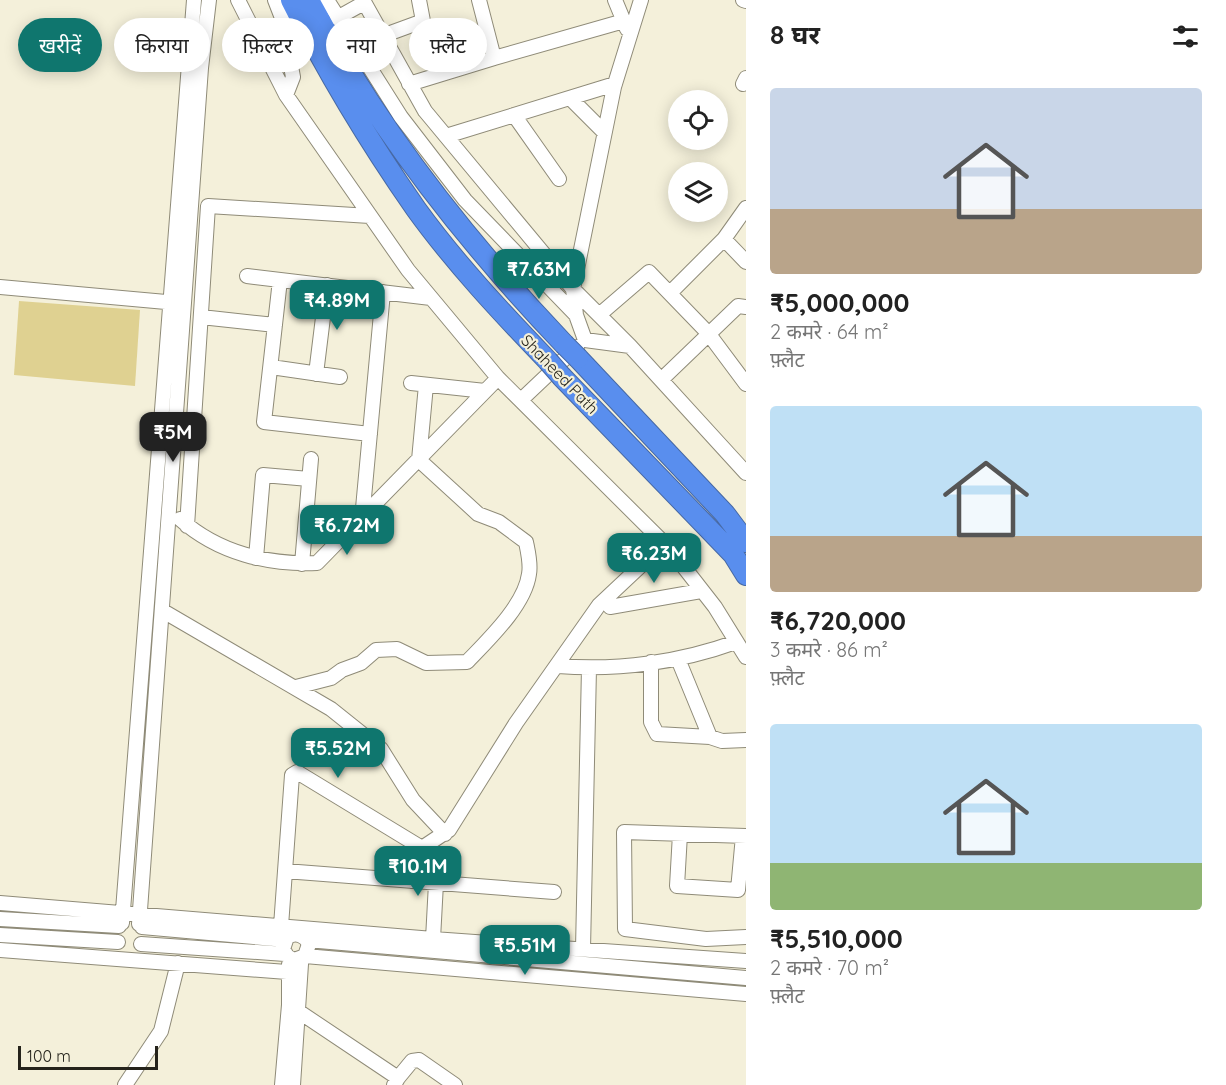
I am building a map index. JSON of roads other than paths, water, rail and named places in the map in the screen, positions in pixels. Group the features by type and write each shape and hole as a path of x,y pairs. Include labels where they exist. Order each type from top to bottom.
{"highway":[{"path":"291,0 319,56 357,98"},
{"path":"309,0 357,98"},
{"name":"Shaheed Path","path":"357,98 508,285 725,514 746,542"},
{"name":"Shaheed Path","path":"357,98 416,209 494,305 733,554 746,574"}],"street":[{"path":"118,942 116,935 121,921 194,0"},
{"path":"141,944 145,936 141,922 192,205 209,0"},
{"path":"238,0 286,95 370,216 431,298 498,378 664,543 715,607 746,657"},
{"path":"274,0 284,28 293,77 286,95"},
{"path":"327,0 338,18 363,1 372,18"},
{"path":"397,31 423,21 420,0"},
{"path":"615,0 630,35"},
{"path":"585,340 576,315 573,289 615,84 641,0"},
{"path":"483,1 494,58"},
{"path":"409,84 624,21"},
{"path":"397,63 425,111 573,289 630,346 746,473"},
{"path":"372,72 401,117 465,200 576,315"},
{"path":"446,136 615,84"},
{"path":"570,98 604,132"},
{"path":"514,115 560,179"},
{"path":"177,204 370,216"},
{"path":"187,526 208,206"},
{"path":"670,293 724,239 746,208"},
{"path":"724,239 746,262"},
{"path":"537,276 552,264"},
{"path":"599,315 649,272 708,333 746,384"},
{"path":"247,276 431,298"},
{"path":"280,280 264,422 370,434"},
{"path":"316,374 327,285"},
{"path":"0,287 185,303"},
{"path":"362,519 383,292"},
{"path":"661,380 708,333 743,303"},
{"path":"201,317 275,324"},
{"path":"585,340 630,346"},
{"path":"521,400 585,340"},
{"path":"271,367 340,377"},
{"path":"154,495 187,526 235,552 287,564 317,563 498,378"},
{"path":"411,383 486,392"},
{"path":"419,460 426,385"},
{"path":"302,564 311,459"},
{"path":"296,687 331,678 342,670 361,663 376,650 397,649 426,663 467,662 500,626 520,597 529,576 526,542 499,522 478,514 419,460"},
{"path":"256,558 263,475 309,479"},
{"path":"412,881 422,848 445,834 516,723 599,605 664,543"},
{"path":"148,579 165,580"},
{"path":"610,607 702,591"},
{"path":"163,611 331,709 381,749 413,800 445,834"},
{"path":"558,666 589,668 678,660 736,642"},
{"path":"678,660 710,737"},
{"path":"651,662 651,722 654,732 669,737 710,737 722,741 746,740"},
{"path":"583,949 589,668"},
{"path":"281,926 292,775 297,772 422,848"},
{"path":"680,834 677,886 738,890 745,836 624,832 625,929 706,939 746,937"},
{"path":"285,871 554,892"},
{"path":"433,939 436,883"},
{"path":"0,903 121,921"},
{"path":"0,918 131,920 294,959"},
{"path":"141,922 281,926 746,961"},
{"path":"293,1085 296,934 307,940 746,978"},
{"path":"0,935 118,942 128,949 141,944 294,959 746,993"},
{"path":"0,950 178,963 294,959 309,949 307,940"},
{"path":"125,1085 161,1031 178,963"},
{"path":"294,1008 396,1082 412,1061 419,1060 455,1085"},
{"path":"282,1085 294,1008"}]}
